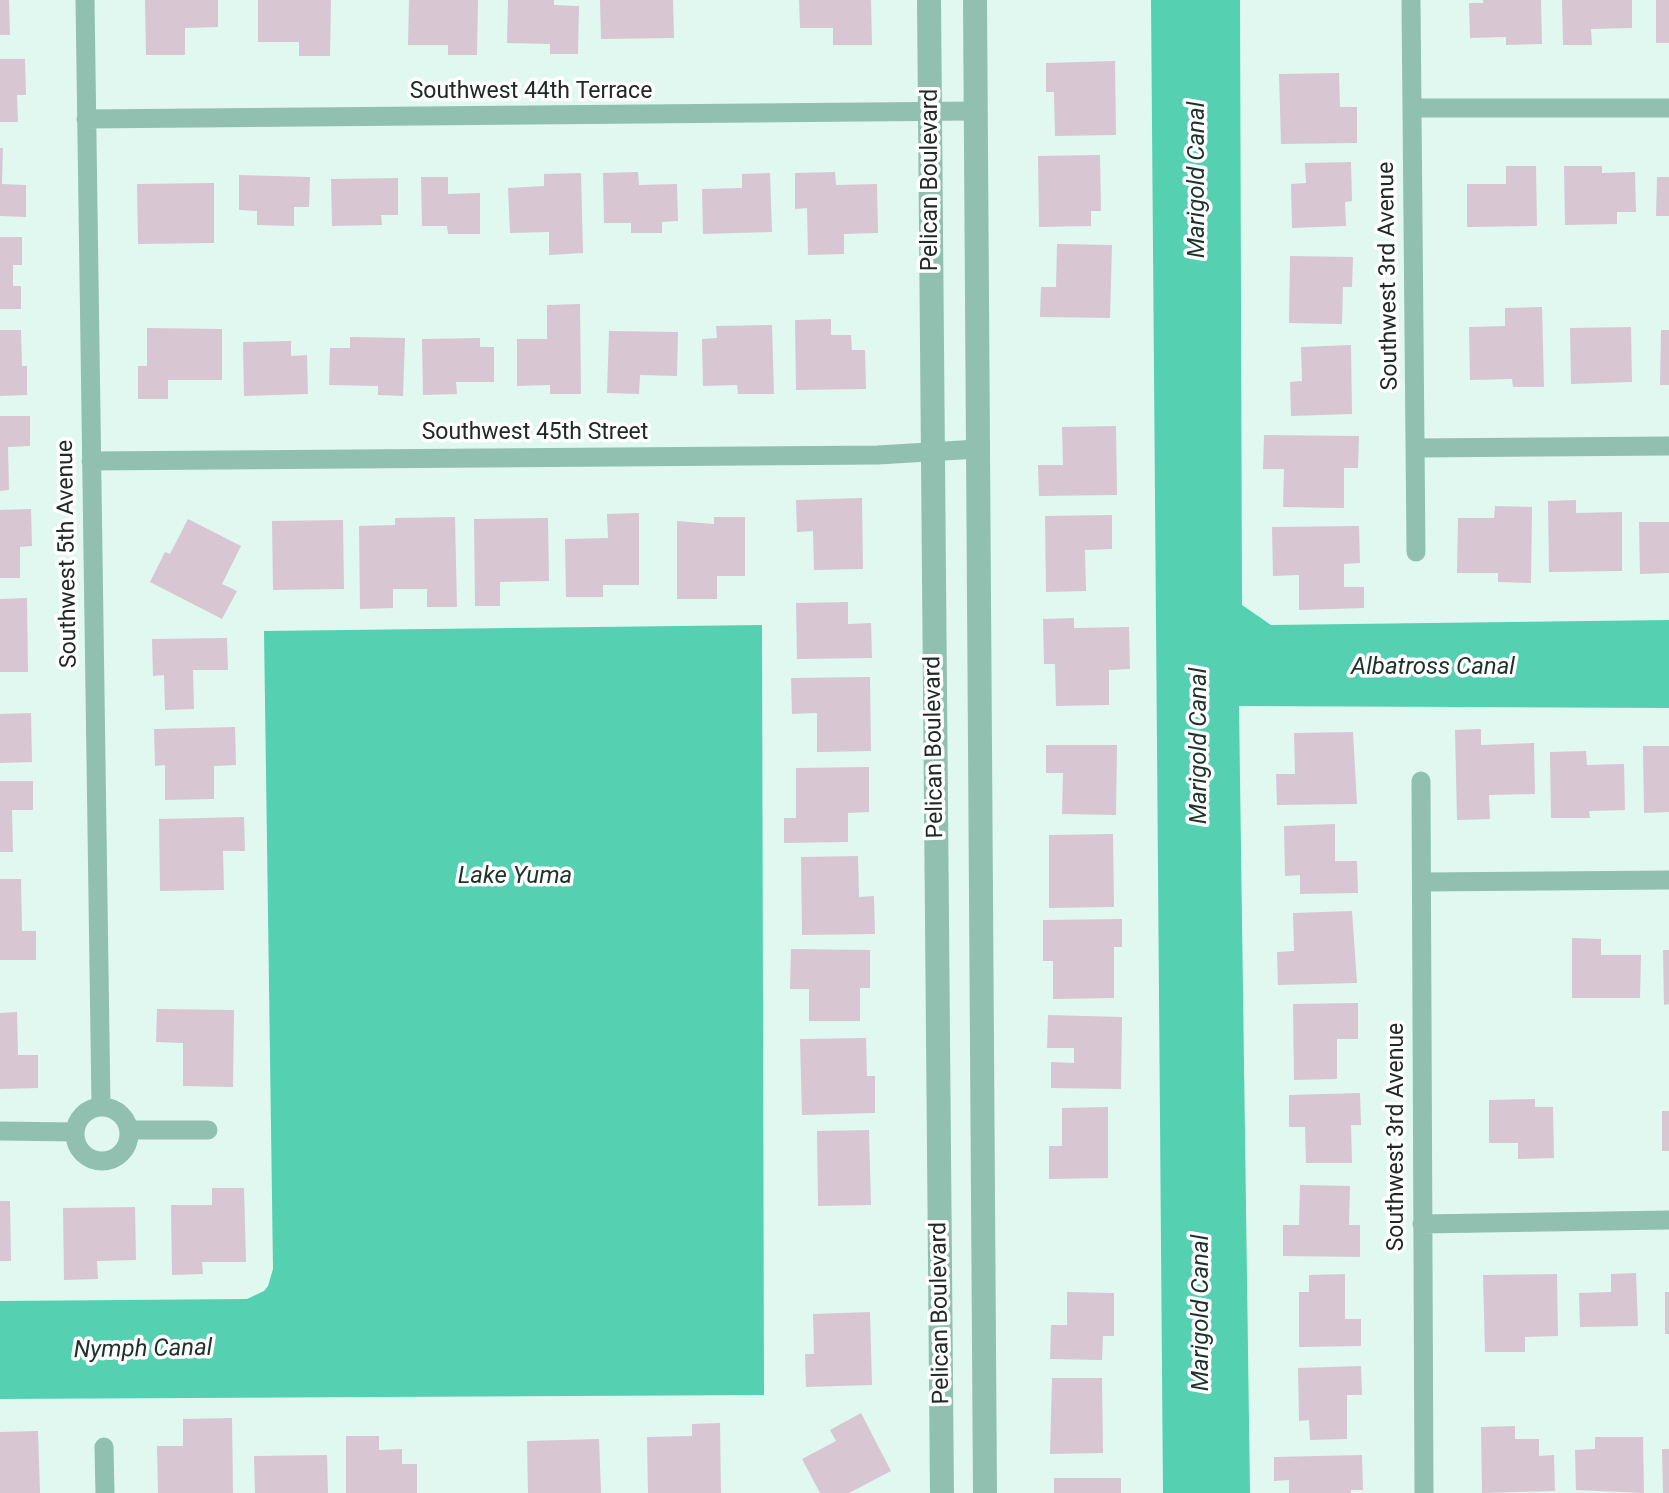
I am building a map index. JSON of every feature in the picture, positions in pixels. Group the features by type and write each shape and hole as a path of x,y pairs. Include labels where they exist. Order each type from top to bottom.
{"street":[{"name":"Southwest 5th Avenue","path":"85,0 101,1107"},
{"name":"Pelican Boulevard","path":"929,0 942,1493"},
{"name":"Pelican Boulevard","path":"975,0 985,1493"},
{"name":"Southwest 3rd Avenue","path":"1411,0 1416,552"},
{"path":"1412,108 1669,108"},
{"name":"Southwest 44th Terrace","path":"86,119 975,111"},
{"path":"1415,448 1669,446"},
{"name":"Southwest 45th Street","path":"92,461 933,453 978,449"},
{"name":"Southwest 3rd Avenue","path":"1421,781 1424,1493"},
{"path":"1423,883 1669,880"},
{"path":"101,1107 117,1111 129,1130 126,1148 112,1159 103,1161 94,1160 80,1149 75,1132 80,1117 101,1107"},
{"path":"129,1130 208,1130"},
{"path":"0,1131 75,1132"},
{"path":"1422,1224 1669,1220"},
{"path":"104,1447 105,1493"}],"water":[{"path":"1151,0 1240,0 1242,605 1271,625 1669,620 1669,708 1239,706 1250,1493 1163,1493"},
{"name":"Lake Yuma","path":"762,625 764,1395 0,1399 0,1301 247,1299 264,1291 268,1286 273,1269 264,631"}],"building":[{"path":"0,0 9,0 10,35 0,35"},
{"path":"145,0 218,0 218,27 185,28 185,55 146,55"},
{"path":"258,0 331,0 330,56 299,56 299,42 258,42"},
{"path":"409,0 478,0 477,55 448,55 448,45 408,45"},
{"path":"508,0 554,0 554,5 579,6 578,54 550,54 550,44 507,43"},
{"path":"600,0 673,0 674,38 601,39"},
{"path":"799,0 871,0 872,45 833,45 833,28 800,28"},
{"path":"1483,0 1541,0 1542,44 1506,45 1506,37 1470,38 1469,3 1483,3"},
{"path":"1562,0 1632,0 1632,28 1591,29 1592,45 1563,45"},
{"path":"1656,0 1669,0 1669,43 1656,43"},
{"path":"0,59 25,59 26,95 17,95 18,122 0,122"},
{"path":"1115,61 1116,135 1055,136 1054,92 1046,92 1046,63"},
{"path":"1339,73 1340,107 1357,107 1357,143 1281,144 1279,74"},
{"path":"0,148 3,148 2,184 26,185 26,217 0,216"},
{"path":"1100,155 1101,211 1091,211 1091,226 1039,227 1038,156"},
{"path":"1351,162 1352,201 1345,202 1346,226 1292,228 1291,184 1306,183 1305,163"},
{"path":"1506,166 1536,166 1537,226 1467,227 1467,184 1506,184"},
{"path":"1564,166 1602,166 1602,173 1635,172 1636,212 1617,212 1617,224 1565,225"},
{"path":"638,172 639,185 677,184 678,221 662,222 662,233 631,233 631,223 604,223 603,173"},
{"path":"835,172 836,185 877,184 878,233 844,234 844,254 808,255 807,208 795,209 795,173"},
{"path":"581,173 583,253 549,255 549,232 510,233 508,188 544,186 544,174"},
{"path":"770,173 772,232 703,234 702,189 742,188 742,174"},
{"path":"239,175 310,177 309,207 294,207 294,226 257,225 257,211 239,210"},
{"path":"421,177 448,177 448,194 480,193 480,234 448,234 447,226 422,226"},
{"path":"1657,177 1669,177 1669,216 1656,216"},
{"path":"398,178 398,215 381,215 382,225 332,226 331,179"},
{"path":"214,183 214,243 138,244 137,184"},
{"path":"0,237 22,237 22,265 13,265 13,286 21,286 21,309 0,309"},
{"path":"1057,244 1112,245 1110,318 1040,317 1041,287 1056,287"},
{"path":"1290,256 1353,257 1352,287 1343,287 1342,324 1289,323"},
{"path":"580,304 581,394 550,394 550,385 517,386 517,339 547,339 547,305"},
{"path":"1542,307 1544,387 1513,387 1512,379 1470,380 1469,327 1505,326 1505,308"},
{"path":"831,319 831,335 851,335 852,350 865,350 866,389 796,390 795,320"},
{"path":"772,325 774,394 738,394 737,385 703,386 702,339 717,338 716,326"},
{"path":"1631,327 1632,382 1571,384 1570,328"},
{"path":"147,328 222,329 222,380 168,380 168,399 138,399 138,366 147,366"},
{"path":"0,330 21,330 22,366 27,366 27,395 0,396"},
{"path":"1661,330 1669,330 1669,385 1660,385"},
{"path":"609,331 678,332 677,376 640,375 639,394 607,393"},
{"path":"350,337 405,338 403,396 378,395 378,386 329,385 330,348 350,348"},
{"path":"480,338 480,347 494,347 494,382 456,382 457,394 423,395 422,339"},
{"path":"291,341 291,356 307,355 308,394 244,396 243,342"},
{"path":"1351,345 1352,414 1291,416 1290,382 1302,381 1301,347"},
{"path":"0,416 30,416 30,446 8,447 9,490 0,491"},
{"path":"1116,426 1117,495 1039,496 1038,465 1063,465 1062,427"},
{"path":"1264,435 1359,436 1358,468 1344,468 1344,508 1283,507 1284,469 1263,469"},
{"path":"862,498 863,569 814,570 813,531 797,532 796,500"},
{"path":"1576,500 1576,513 1622,512 1622,571 1549,572 1548,501"},
{"path":"1495,506 1532,507 1531,583 1498,582 1498,573 1457,573 1458,518 1494,518"},
{"path":"31,509 32,546 20,547 20,578 0,578 0,510"},
{"path":"639,513 639,585 603,585 603,597 566,597 565,539 608,538 607,514"},
{"path":"1112,515 1112,549 1085,550 1086,591 1046,592 1045,516"},
{"path":"455,517 457,607 427,607 427,589 393,589 393,608 360,609 359,526 395,525 395,518"},
{"path":"714,517 745,517 745,576 717,576 717,599 677,599 677,521 714,524"},
{"path":"548,518 549,581 500,582 500,606 475,606 474,519"},
{"path":"188,519 241,546 222,584 237,591 222,619 150,582 165,552 170,554"},
{"path":"343,520 344,589 273,590 272,521"},
{"path":"1639,522 1669,522 1669,573 1640,574"},
{"path":"1359,526 1360,563 1344,564 1344,587 1364,587 1364,608 1299,610 1299,575 1273,576 1272,527"},
{"path":"27,598 28,672 0,672 0,599"},
{"path":"848,602 848,624 871,623 872,658 797,659 796,603"},
{"path":"1074,618 1074,628 1129,627 1130,669 1109,670 1109,705 1056,706 1055,664 1044,664 1043,619"},
{"path":"227,638 228,670 193,670 194,709 165,710 164,675 153,676 152,639"},
{"path":"870,677 871,751 817,752 817,713 792,714 791,678"},
{"path":"31,713 32,762 0,763 0,714"},
{"path":"235,727 236,765 214,766 214,799 165,800 165,765 155,766 154,729"},
{"path":"1481,729 1481,745 1534,743 1535,794 1489,795 1490,819 1457,820 1455,730"},
{"path":"1353,732 1357,804 1277,805 1276,774 1295,774 1294,733"},
{"path":"1046,745 1117,745 1116,815 1062,814 1063,773 1046,773"},
{"path":"1643,746 1669,746 1669,812 1644,813"},
{"path":"1586,751 1587,765 1624,764 1625,810 1589,811 1590,818 1551,818 1550,752"},
{"path":"869,767 869,812 848,813 848,842 784,843 784,818 796,818 796,768"},
{"path":"0,781 33,781 33,810 12,810 13,852 0,852"},
{"path":"244,817 245,851 223,851 224,890 160,891 159,819"},
{"path":"1335,824 1335,861 1357,861 1358,893 1300,894 1300,875 1285,876 1284,826"},
{"path":"1113,834 1114,907 1049,908 1049,835"},
{"path":"858,856 859,897 874,896 875,934 802,935 801,857"},
{"path":"0,879 21,879 22,931 36,931 36,960 0,960"},
{"path":"1352,911 1357,983 1278,985 1277,952 1294,951 1293,913"},
{"path":"1122,919 1122,947 1114,947 1114,998 1053,999 1053,961 1043,961 1043,920"},
{"path":"1572,938 1601,939 1601,955 1641,955 1640,998 1572,998"},
{"path":"791,949 870,950 870,988 860,988 860,1021 809,1021 809,989 790,989"},
{"path":"1663,950 1669,950 1669,1004 1664,1005"},
{"path":"1358,1003 1358,1039 1337,1039 1337,1079 1294,1080 1293,1004"},
{"path":"157,1009 234,1010 233,1087 183,1086 183,1043 156,1042"},
{"path":"17,1012 18,1055 38,1055 38,1088 0,1089 0,1013"},
{"path":"1048,1015 1122,1017 1121,1089 1051,1088 1051,1062 1074,1063 1074,1048 1047,1048"},
{"path":"866,1038 867,1076 875,1076 875,1113 802,1115 800,1039"},
{"path":"1360,1093 1361,1125 1351,1125 1352,1163 1306,1163 1305,1127 1289,1127 1289,1095"},
{"path":"1535,1099 1535,1107 1553,1107 1554,1158 1518,1159 1518,1143 1489,1143 1489,1100"},
{"path":"1108,1107 1108,1178 1049,1179 1049,1146 1062,1146 1062,1108"},
{"path":"1662,1111 1669,1111 1669,1151 1662,1151"},
{"path":"869,1130 871,1205 818,1206 817,1131"},
{"path":"1300,1185 1350,1186 1349,1225 1360,1225 1360,1257 1283,1256 1283,1225 1299,1225"},
{"path":"212,1188 244,1188 246,1262 202,1262 203,1274 172,1275 171,1205 212,1205"},
{"path":"0,1201 10,1201 11,1261 0,1261"},
{"path":"135,1207 136,1260 97,1261 98,1279 64,1280 63,1208"},
{"path":"1636,1273 1638,1326 1580,1327 1579,1293 1611,1292 1611,1274"},
{"path":"1345,1274 1345,1319 1361,1319 1361,1346 1299,1347 1299,1292 1309,1292 1309,1275"},
{"path":"1557,1274 1558,1336 1525,1337 1525,1352 1485,1352 1483,1275"},
{"path":"1067,1292 1114,1293 1114,1336 1103,1336 1102,1360 1050,1359 1051,1325 1067,1325"},
{"path":"1665,1292 1669,1292 1669,1334 1665,1334"},
{"path":"870,1312 872,1385 806,1387 805,1354 814,1354 813,1314"},
{"path":"1361,1366 1362,1395 1347,1395 1347,1439 1310,1440 1309,1420 1299,1421 1298,1368"},
{"path":"1052,1378 1102,1378 1103,1453 1050,1454"},
{"path":"861,1413 891,1471 849,1493 820,1493 802,1459 836,1441 830,1430"},
{"path":"232,1418 233,1493 158,1493 157,1446 183,1446 183,1419"},
{"path":"720,1423 721,1493 648,1493 647,1437 692,1436 692,1424"},
{"path":"1515,1426 1515,1439 1539,1439 1539,1456 1554,1455 1555,1491 1482,1493 1481,1427"},
{"path":"38,1431 40,1493 0,1493 0,1432"},
{"path":"346,1436 379,1436 379,1450 402,1449 402,1464 417,1464 417,1493 346,1493"},
{"path":"1595,1437 1643,1437 1644,1493 1576,1490 1575,1450 1595,1449"},
{"path":"599,1439 601,1493 528,1493 527,1441"},
{"path":"1662,1449 1669,1449 1669,1493 1663,1493"},
{"path":"327,1455 328,1493 255,1493 254,1456"},
{"path":"1362,1455 1363,1490 1351,1490 1351,1493 1289,1493 1289,1480 1274,1481 1274,1457"},
{"path":"1054,1478 1121,1478 1121,1493 1054,1493"}],"water label":[{"name":"Marigold Canal","path":"1198,180"},
{"name":"Albatross Canal","path":"1433,668"},
{"name":"Marigold Canal","path":"1200,746"},
{"name":"Marigold Canal","path":"1202,1313"},
{"name":"Nymph Canal","path":"143,1350"}]}
